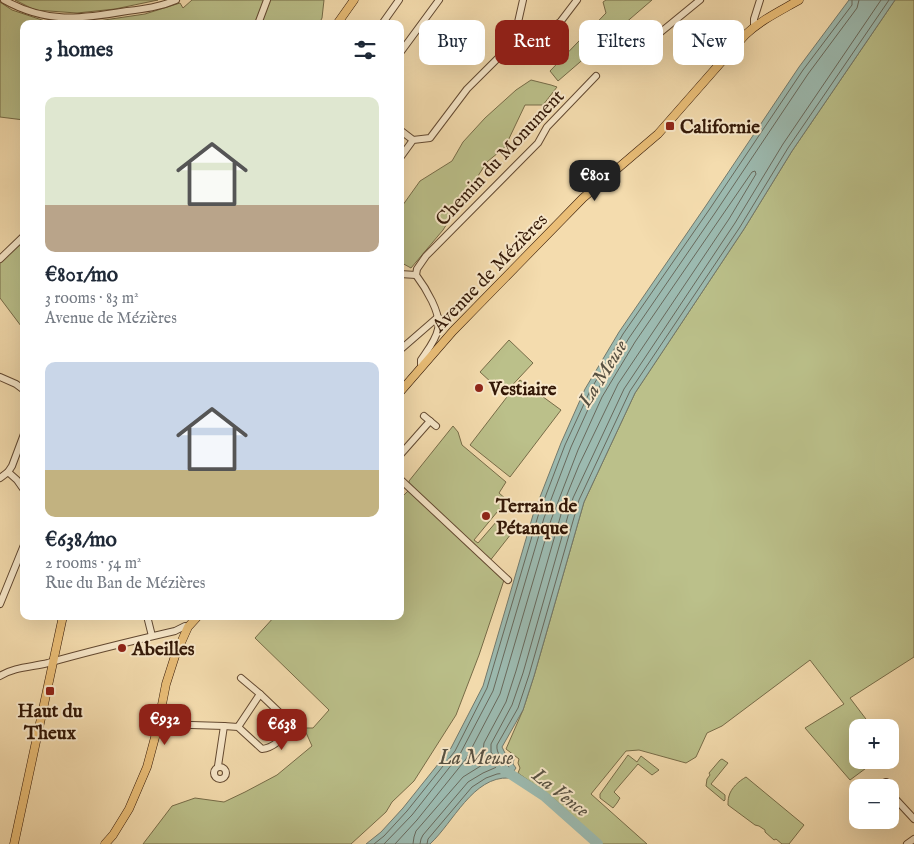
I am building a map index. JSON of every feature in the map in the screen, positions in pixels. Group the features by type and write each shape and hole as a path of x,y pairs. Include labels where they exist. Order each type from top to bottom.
{"main road":[{"path":"340,20 354,0"},
{"name":"Avenue de Mézières","path":"404,387 453,331 583,198 658,134 754,26 799,0"},
{"path":"14,844 61,620"},
{"path":"105,844 113,835 129,809 147,766 166,684 175,656 188,627 194,620"}],"street":[{"path":"4,0 36,14 66,18 100,16 157,6 176,0"},
{"path":"260,20 267,0"},
{"path":"385,20 399,0"},
{"path":"404,48 439,0"},
{"path":"404,133 413,140 430,138 467,89 510,46 514,40 523,0"},
{"path":"561,20 577,0"},
{"path":"663,30 700,0"},
{"path":"754,26 760,0"},
{"name":"Chemin du Monument","path":"416,275 417,269 426,256 538,143 547,126 596,76"},
{"path":"404,152 413,140"},
{"path":"0,259 20,240"},
{"path":"404,274 416,275 423,284 438,317 439,328 421,360 423,366"},
{"path":"404,347 438,317"},
{"path":"0,377 20,387"},
{"path":"424,416 436,426"},
{"path":"404,450 430,421"},
{"path":"0,478 12,466 20,445"},
{"path":"8,472 20,484"},
{"path":"406,484 508,580"},
{"path":"0,604 20,555"},
{"path":"148,620 152,636"},
{"path":"0,676 5,672 152,636 185,626 188,627"},
{"path":"158,724 238,727 262,749 268,748 285,736 288,729 280,714 241,678"},
{"path":"238,727 260,694"},
{"path":"218,766 224,726"},
{"path":"899,802 914,819"},
{"path":"907,844 914,839"}],"green space":[{"path":"15,0 158,0 115,9 77,13 35,10"},
{"path":"192,0 324,0 321,20 104,20 145,14 180,3 183,8"},
{"path":"606,0 652,0 629,20 599,20 606,13 603,2"},
{"path":"895,0 914,0 914,657 850,698 866,719 849,719 849,769 865,769 851,779 849,779 805,728 844,704 810,660 722,726 707,733 696,757 686,763 639,750 626,751 591,794 647,844 603,844 552,797 518,773 520,768 519,759 506,749 523,710 534,676 584,502 635,393 744,229 792,151"},
{"path":"0,2 12,10 42,20 20,20 20,120 0,117"},
{"path":"579,41 579,63 558,81 550,71 556,65 569,65 569,51"},
{"path":"531,80 557,87 543,105 525,105 505,147 487,162 443,230 411,268 404,264 404,203 420,181 452,161 463,142 485,118 516,90"},
{"path":"20,242 20,325 0,298 0,261"},
{"path":"509,340 533,363 504,394 480,372"},
{"path":"520,380 561,410 510,477 470,445"},
{"path":"453,426 458,432 462,445 506,482 499,493 507,500 474,540 478,543 497,521 511,534 489,562 505,577 479,655 456,715 414,781 392,802 386,812 351,844 143,844 172,806 195,798 224,802 277,775 312,746 304,728 313,728 329,710 255,638 271,620 404,620 404,495 409,490 409,481"},
{"path":"628,755 637,762 641,756 659,770 652,775 638,764 614,792 620,798 613,808 600,798 600,794"},
{"path":"722,759 728,763 711,784 725,795 724,801 706,786 709,773"},
{"path":"746,777 804,825 789,844 782,844 776,839 774,840 765,830 728,805 732,790"}],"water":[{"name":"La Meuse","path":"849,0 895,0 792,151 744,229 635,393 584,502 523,710 502,747 506,755 514,759 513,764 516,768 509,778 496,779 474,792 430,844 366,844 381,832 403,808 451,748 483,686 533,515 561,443 585,389 619,332 799,67"}],"waterway":[{"name":"La Vence","path":"501,768 544,796 598,844"}],"place":[{"name":"Californie","path":"670,126"},
{"name":"Vestiaire","path":"479,388"},
{"name":"Terrain de Pétanque","path":"486,516"},
{"name":"Abeilles","path":"122,648"},
{"name":"Haut du Theux","path":"50,691"}]}
